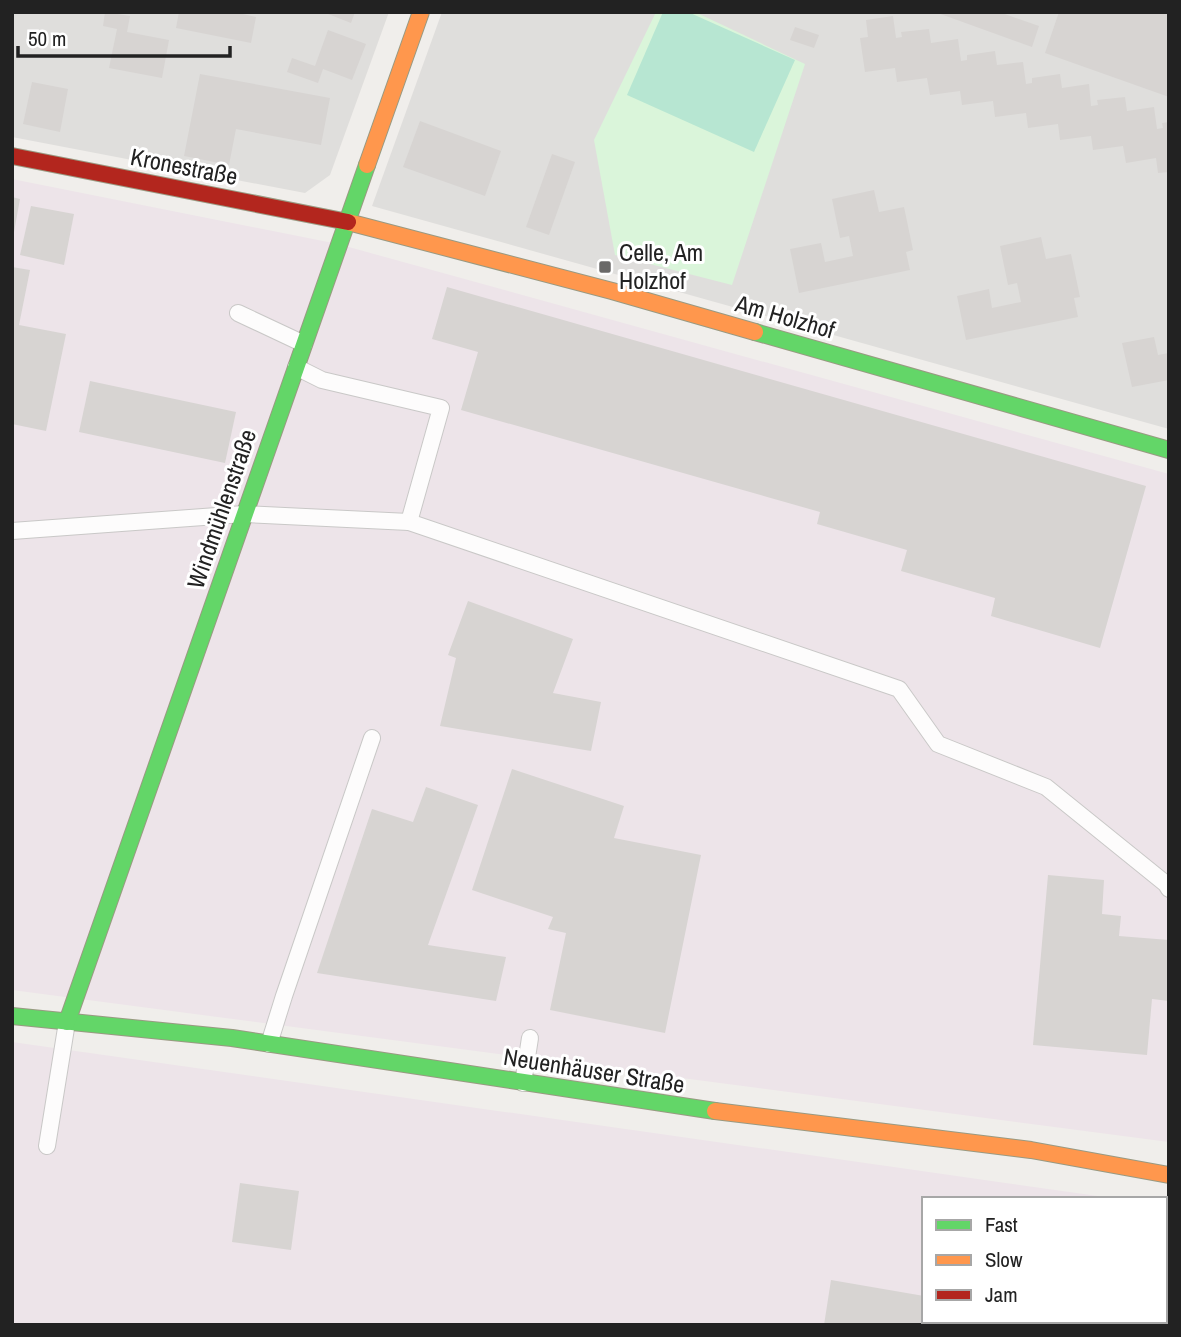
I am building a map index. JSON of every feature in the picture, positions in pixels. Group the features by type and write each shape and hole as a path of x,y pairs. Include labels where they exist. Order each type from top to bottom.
{"street":[{"name":"Windmühlenstraße","path":"67,1022 421,12"},
{"name":"Kronestraße","path":"12,156 347,222"},
{"name":"Am Holzhof","path":"347,222 612,291 1169,450"},
{"name":"Neuenhäuser Straße","path":"12,1016 232,1038 679,1107 1031,1150 1169,1174"}],"lane":[{"path":"238,313 304,344"},
{"path":"296,367 322,380 441,408 409,522"},
{"path":"12,531 244,514 409,522 898,689 938,744 1046,787 1169,889"},
{"path":"270,1044 372,738"},
{"path":"47,1146 67,1022"},
{"path":"523,1083 530,1038"}],"shaded area":[{"path":"12,12 389,12 330,175 305,193 12,137"},
{"path":"442,12 1169,12 1169,429 372,206"},
{"path":"12,179 338,244 1169,474 1169,1142 12,990"},
{"path":"12,1042 1105,1197 922,1197 922,1323 1167,1323 1169,1210 1169,1325 12,1325"}],"green space":[{"path":"656,12 695,12 805,64 732,285 615,255 594,140"},
{"path":"663,12 688,12 795,60 754,152 627,95"}],"building":[{"path":"105,12 130,16 127,32 169,40 162,78 109,68 117,29 103,26"},
{"path":"179,12 234,12 256,17 251,43 176,28"},
{"path":"323,12 355,12 351,23"},
{"path":"935,12 999,12 1039,26 1032,47"},
{"path":"1059,12 1169,12 1169,97 1045,53"},
{"path":"893,16 896,38 902,37 901,32 929,29 931,43 958,39 961,61 967,60 967,55 995,51 997,65 1023,62 1026,84 1032,83 1032,78 1060,74 1062,88 1089,84 1091,106 1098,105 1097,100 1125,97 1127,111 1154,107 1157,129 1163,128 1162,123 1169,122 1169,172 1158,173 1156,158 1126,163 1123,146 1093,150 1091,136 1060,140 1058,124 1028,128 1026,113 995,117 993,101 962,105 960,91 930,95 927,78 897,82 895,68 865,72 860,38 868,37 866,20"},
{"path":"795,27 819,35 814,48 790,40"},
{"path":"328,30 366,44 352,80 323,69 318,83 287,72 292,58 315,66"},
{"path":"200,74 330,98 321,145 236,129 229,165 184,156"},
{"path":"32,82 68,89 60,132 23,124"},
{"path":"420,121 501,151 485,196 403,167"},
{"path":"552,154 575,162 549,235 526,227"},
{"path":"874,190 879,212 904,207 913,250 906,252 910,270 799,293 790,249 821,243 825,262 853,256 849,236 840,238 832,199"},
{"path":"12,197 20,199 14,232 12,231"},
{"path":"31,206 74,214 64,265 20,255"},
{"path":"1041,237 1046,259 1071,254 1080,297 1074,298 1078,317 966,340 957,296 989,289 992,308 1021,302 1017,283 1008,285 1000,246"},
{"path":"12,267 30,270 19,325 66,334 46,431 12,424"},
{"path":"447,287 1146,486 1100,648 991,616 995,598 901,571 907,550 817,524 820,512 461,410 478,352 432,339"},
{"path":"1154,337 1158,355 1169,353 1169,380 1132,387 1122,343"},
{"path":"90,381 236,412 225,463 79,432"},
{"path":"468,601 573,639 553,693 601,702 591,751 440,726 456,658 448,655"},
{"path":"512,769 624,806 614,838 701,855 665,1033 550,1010 566,933 548,929 553,917 472,890"},
{"path":"426,787 478,805 428,945 506,957 496,1001 317,973 372,809 413,822"},
{"path":"1048,875 1104,880 1102,914 1121,916 1119,936 1169,940 1169,1001 1152,999 1147,1055 1033,1045"},
{"path":"240,1183 299,1191 291,1250 232,1242"},
{"path":"831,1280 922,1296 922,1323 1087,1323 1087,1325 824,1325"}],"traffic: fast":[{"path":"67,1022 367,165"},
{"path":"755,332 1169,450"},
{"path":"12,1016 232,1038 715,1111"}],"traffic: slow":[{"path":"367,165 421,12"},
{"path":"348,222 612,291 755,332"},
{"path":"715,1111 1031,1150 1169,1175"}],"traffic: jam":[{"path":"12,156 348,222"}],"place":[{"name":"Celle, Am Holzhof","path":"605,267"}]}
